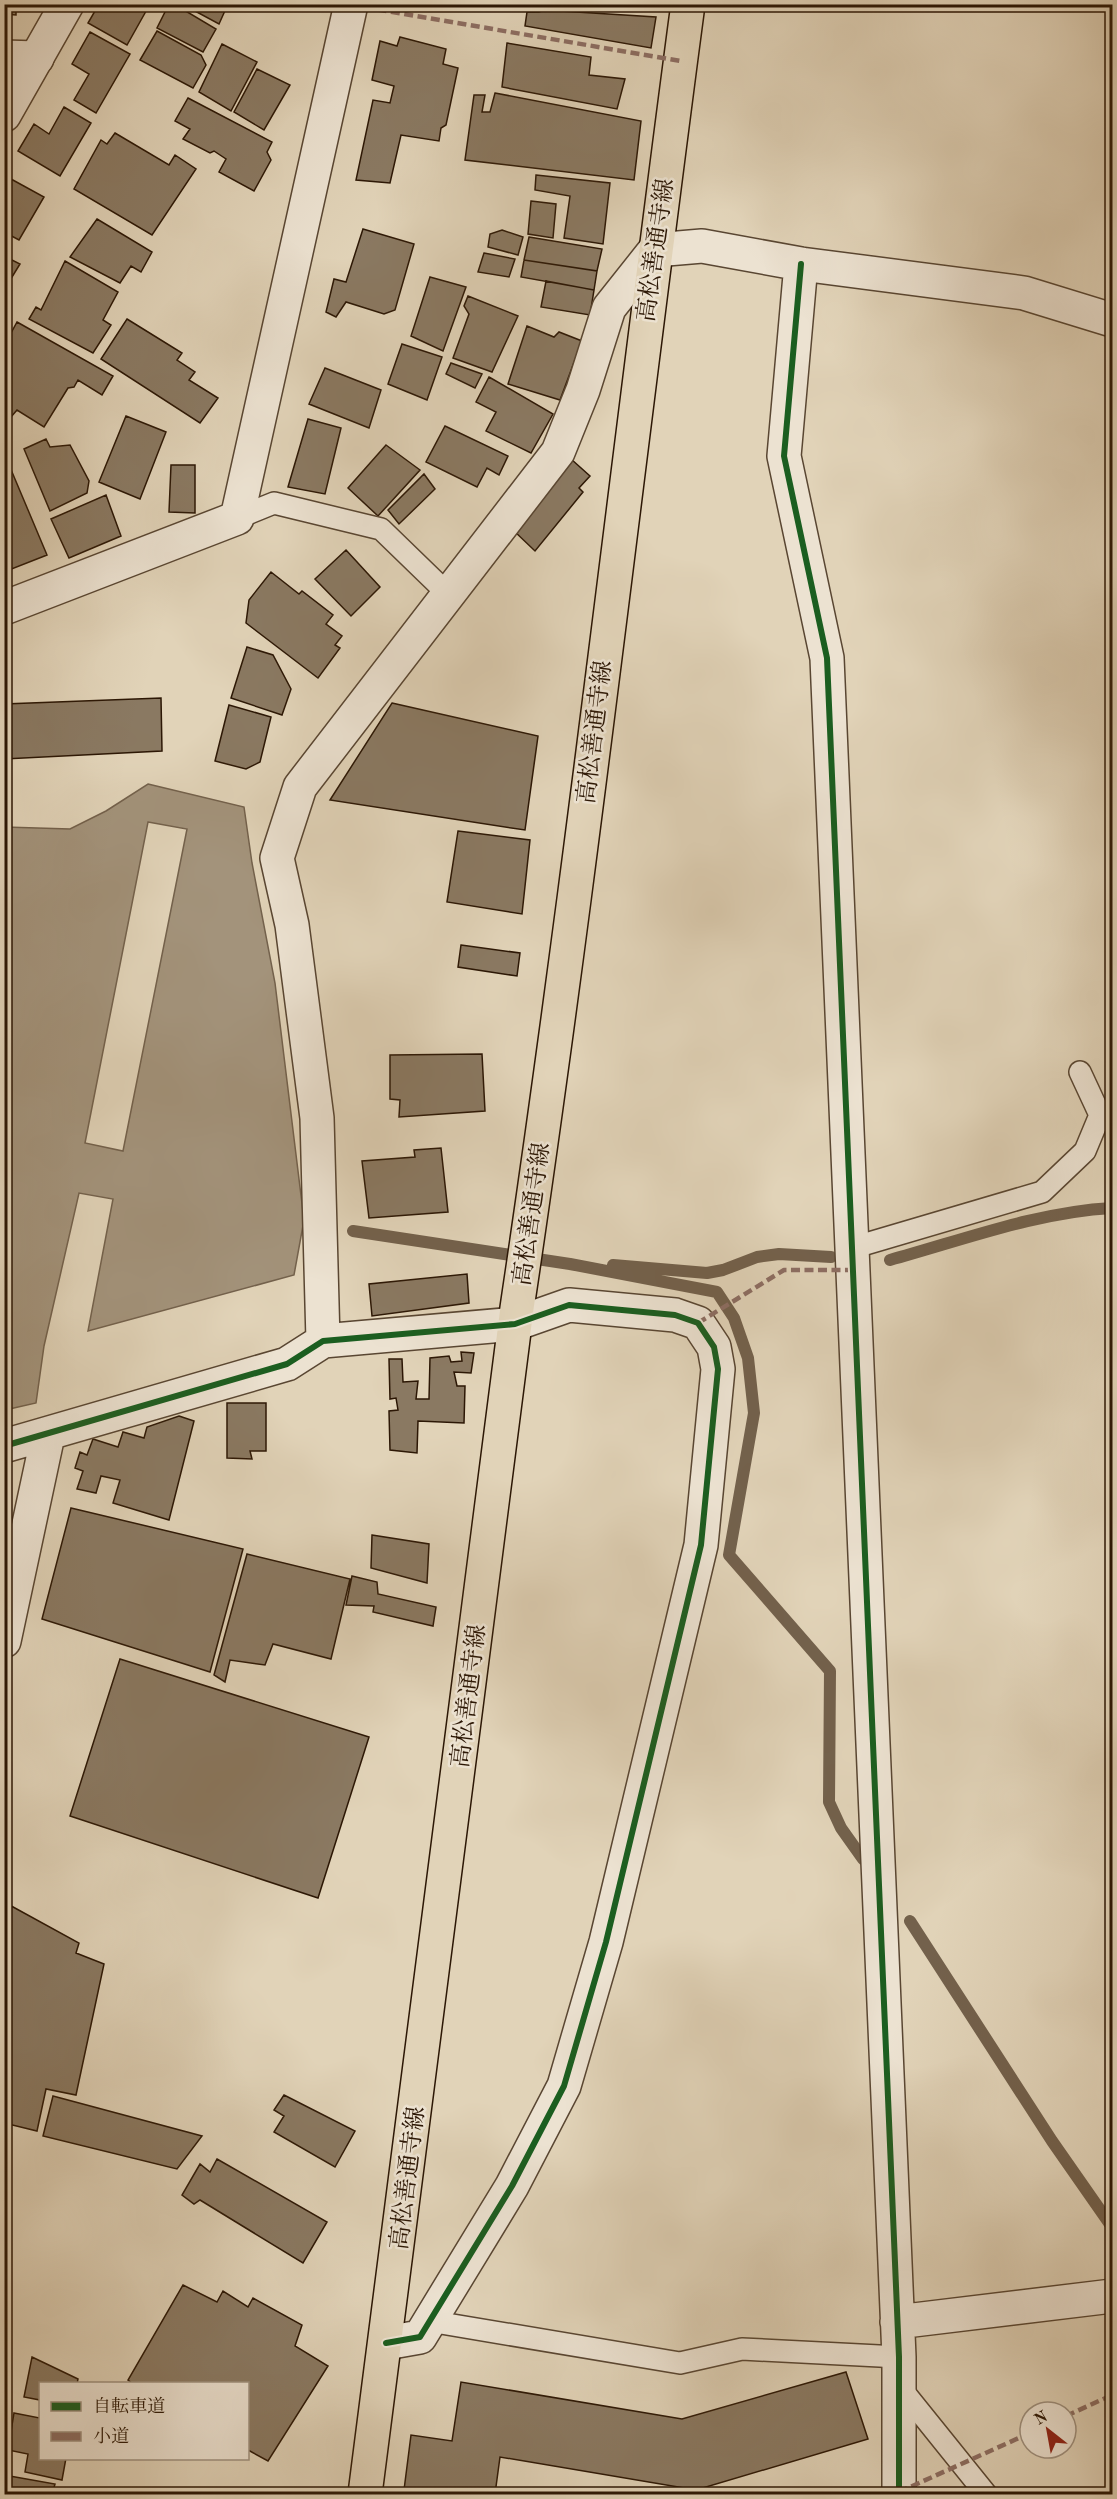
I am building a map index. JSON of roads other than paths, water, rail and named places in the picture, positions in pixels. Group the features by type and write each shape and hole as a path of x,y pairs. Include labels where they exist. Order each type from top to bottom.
{"main road":[{"name":"高松善通寺線","path":"365,2494 688,4"}],"street":[{"path":"4,115 67,4"},
{"path":"4,608 237,518 351,4"},
{"path":"4,57 37,58"},
{"path":"323,1341 317,1118 292,925 277,858 300,787 558,452 583,390 609,308 655,250 702,246 801,264 1024,294 1113,320"},
{"path":"801,264 784,456 827,658 899,2371 897,2494"},
{"path":"4,1446 286,1364 323,1341 516,1316 569,1305 675,1315 698,1323 714,1347 718,1369 701,1545 606,1942 564,2086 512,2186 420,2337 386,2343"},
{"path":"4,1641 48,1435"},
{"path":"897,2322 1113,2296"}],"lane":[{"path":"237,518 274,503 381,529 448,594"},
{"path":"852,1248 1042,1192 1085,1151 1100,1115 1080,1072"},
{"path":"429,2321 680,2363 742,2349 899,2371 986,2494"}],"waterway":[{"path":"890,1260 1028,1221 1112,1208"},
{"path":"353,1231 570,1264 717,1292 734,1318 748,1358 754,1413 729,1555 830,1671 829,1802 841,1828 863,1859"},
{"path":"613,1265 707,1273 723,1270 757,1257 779,1254 831,1257"},
{"path":"910,1921 1052,2141 1112,2227"}]}
